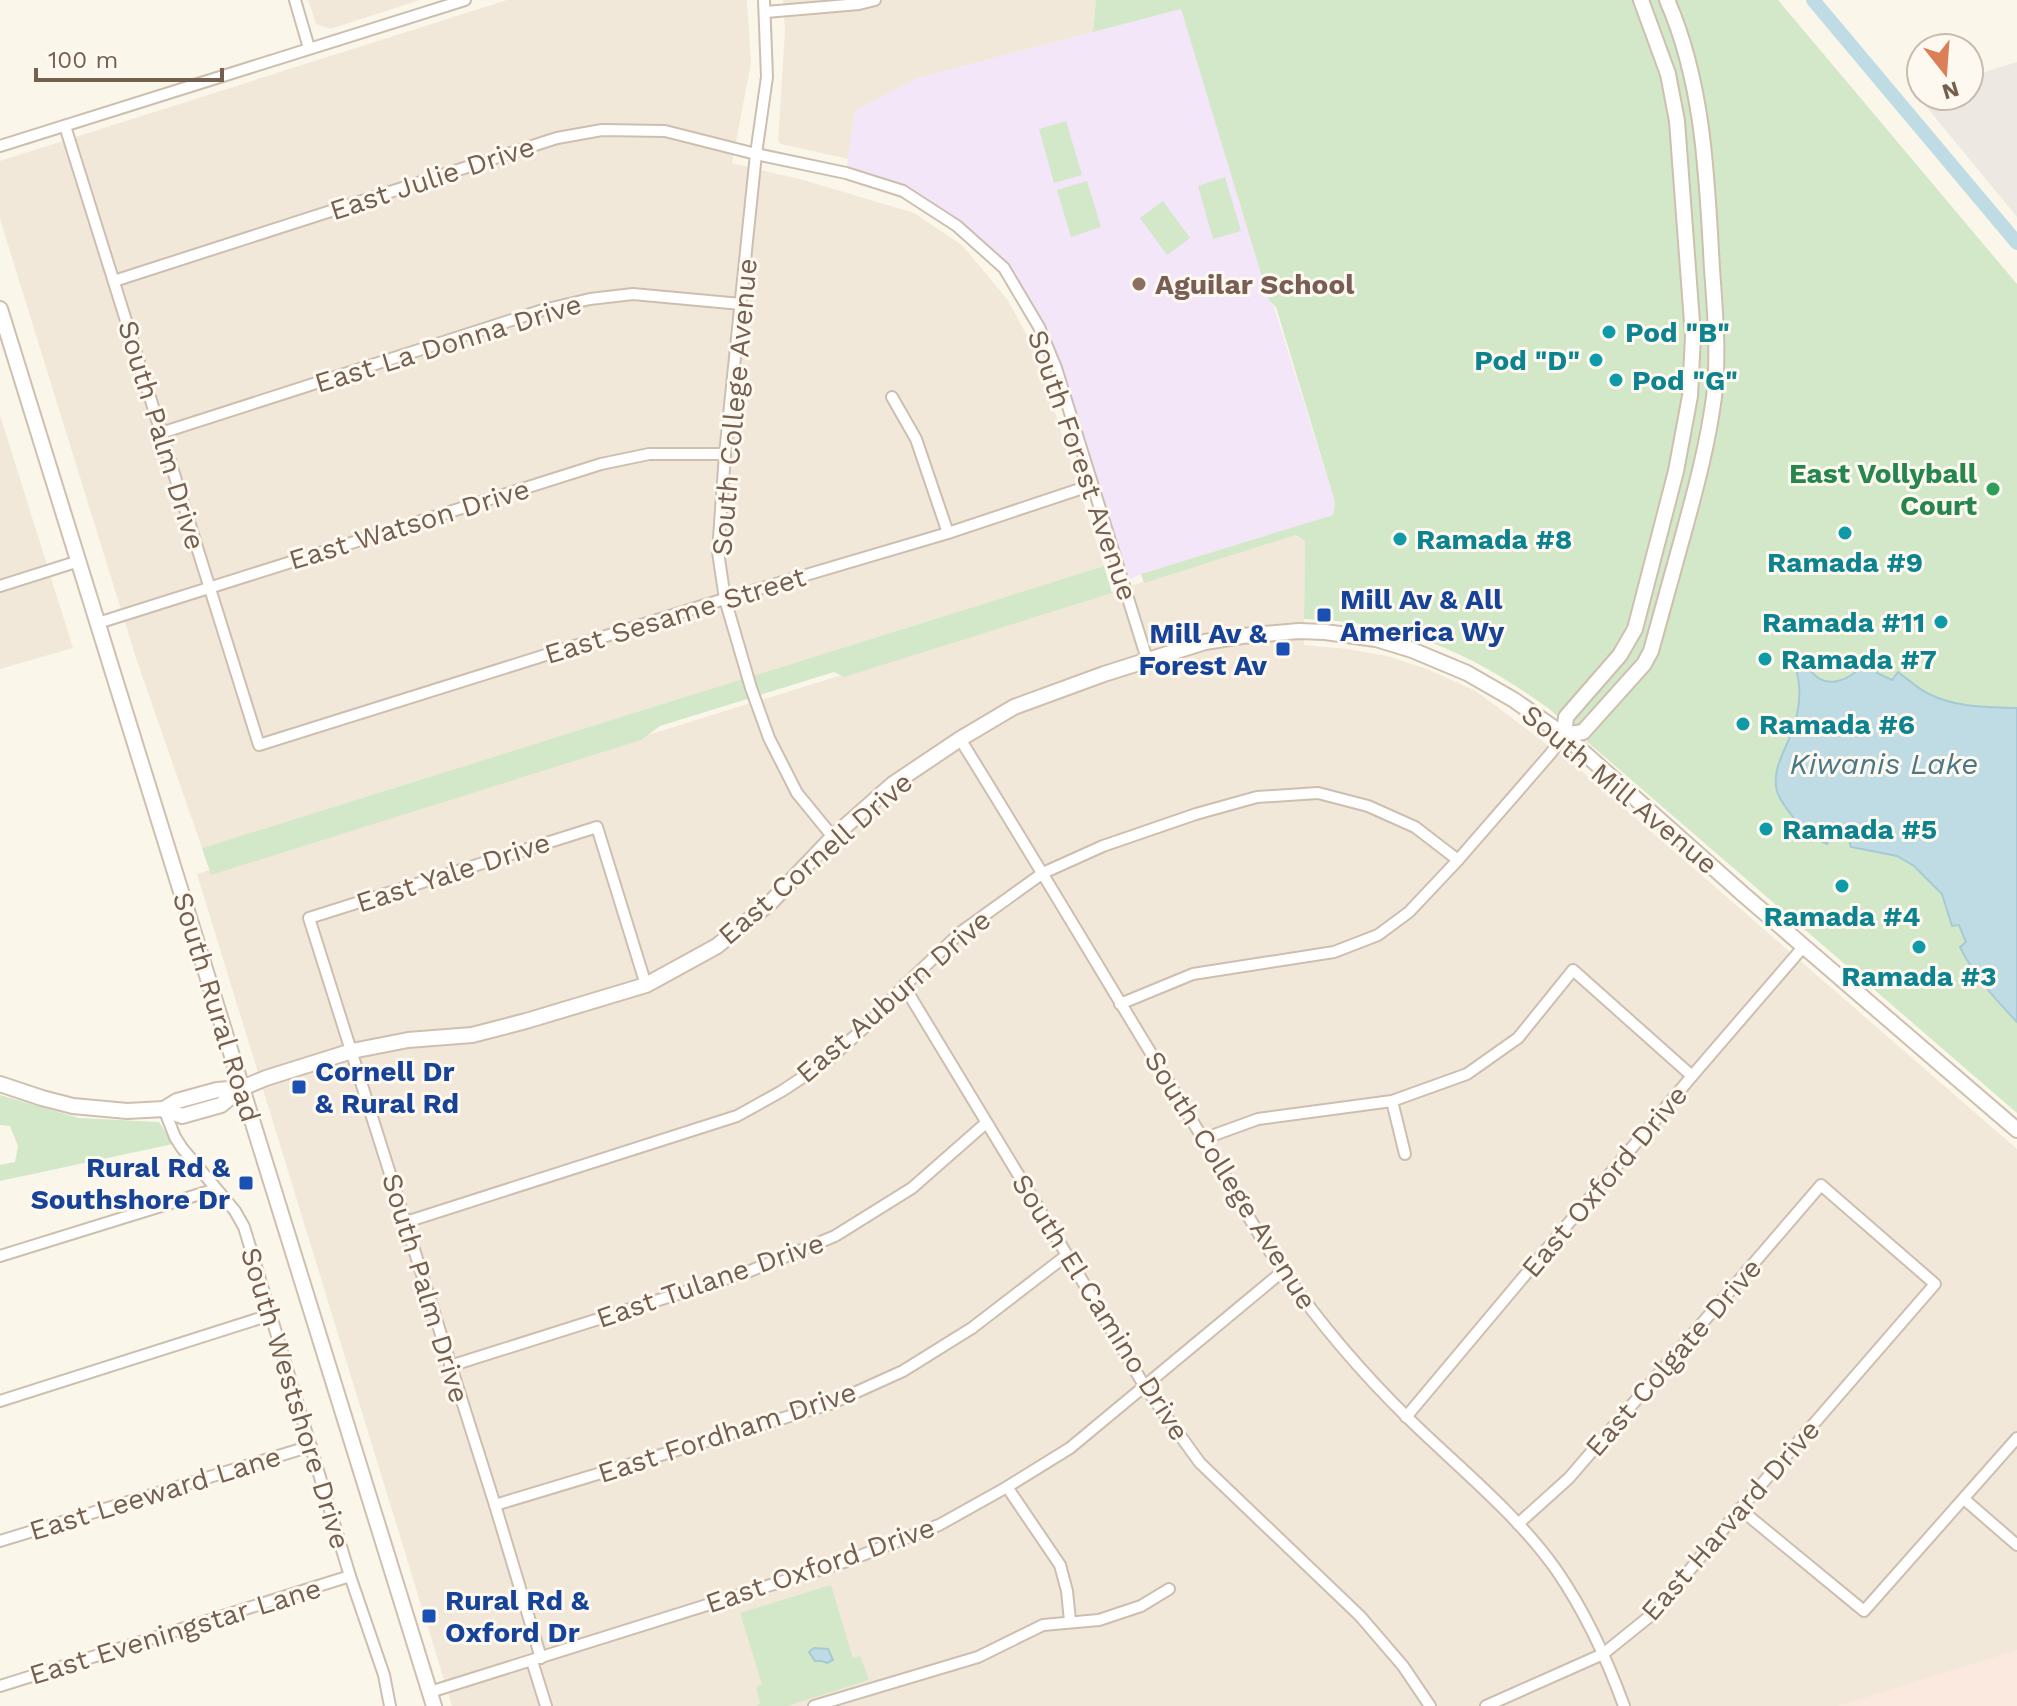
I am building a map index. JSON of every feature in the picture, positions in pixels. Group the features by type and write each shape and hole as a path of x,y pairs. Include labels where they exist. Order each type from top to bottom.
{"street":[{"path":"295,0 309,48"},
{"path":"0,146 465,0"},
{"name":"South College Avenue","path":"764,0 767,77 756,154 725,454 718,552 725,599 769,738 797,793 833,837"},
{"path":"766,12 875,0"},
{"path":"1120,1004 1193,974 1334,952 1378,935 1409,912 1551,753 1564,735 1566,717 1620,655 1635,629 1676,471 1689,406 1693,336 1677,121 1668,74 1641,0"},
{"path":"1564,735 1583,732 1644,664 1651,651 1700,473 1712,409 1715,324 1703,136 1682,40 1667,0"},
{"name":"South Palm Drive","path":"65,126 259,745"},
{"name":"East Julie Drive","path":"114,281 557,138 602,130 665,131 756,154"},
{"name":"South Forest Avenue","path":"756,154 846,173 903,191 957,226 1004,268 1039,327 1056,368 1147,659"},
{"name":"East La Donna Drive","path":"161,433 543,310 590,299 633,294 741,304"},
{"name":"South Rural Road","path":"0,309 432,1699"},
{"path":"892,397 916,439 948,533"},
{"path":"1689,406 1712,409"},
{"name":"East Watson Drive","path":"98,623 601,464 649,454 725,454"},
{"name":"East Sesame Street","path":"259,745 725,599 948,533 1092,485"},
{"path":"0,586 79,561"},
{"name":"South Mill Avenue","path":"1147,659 1223,638 1274,632 1325,632 1376,639 1467,673 1514,700 1564,735 2017,1130"},
{"name":"East Cornell Drive","path":"0,1084 73,1106 127,1111 164,1109 182,1116 221,1105 242,1088 266,1078 352,1051 408,1040 472,1035 646,985 717,946 771,902 833,837 893,784 960,739 1014,707 1147,659"},
{"path":"1590,689 1607,705"},
{"name":"South College Avenue","path":"960,739 1283,1271 1342,1350 1406,1417 1518,1524 1561,1577 1603,1654 1624,1706"},
{"name":"East Auburn Drive","path":"406,1222 737,1116 827,1061 961,932 1043,873 1103,846 1257,797 1318,793 1368,806 1415,827 1458,860"},
{"name":"East Yale Drive","path":"309,918 597,827 646,985"},
{"name":"South Palm Drive","path":"309,918 495,1505 537,1659 546,1706"},
{"name":"East Oxford Drive","path":"1406,1417 1804,946"},
{"path":"1203,1139 1258,1119 1392,1101 1467,1074 1518,1038 1573,970 1692,1076"},
{"name":"South El Camino Drive","path":"904,986 1145,1387 1200,1463 1360,1616 1403,1666 1430,1706"},
{"path":"1392,1101 1405,1154"},
{"name":"South Westshore Drive","path":"164,1109 182,1148 235,1211 244,1227 350,1576 384,1675 390,1706"},
{"name":"East Tulane Drive","path":"450,1366 750,1271 835,1236 912,1188 986,1123"},
{"name":"East Harvard Drive","path":"1486,1706 1603,1654 1655,1612 1935,1284 1821,1185"},
{"name":"East Colgate Drive","path":"1518,1524 1569,1478 1821,1185"},
{"path":"0,1256 216,1189"},
{"name":"East Fordham Drive","path":"495,1505 830,1404 903,1371 972,1328 1067,1255"},
{"name":"East Oxford Drive","path":"432,1699 537,1659 847,1561 939,1525 1070,1448 1283,1271"},
{"path":"0,1401 270,1315"},
{"path":"1740,1509 1864,1611 2017,1438"},
{"name":"East Leeward Lane","path":"0,1541 311,1446"},
{"path":"1007,1487 1060,1565 1070,1621"},
{"path":"1964,1499 2017,1545"},
{"name":"East Eveningstar Lane","path":"0,1686 350,1576"},
{"path":"814,1706 978,1657 1043,1625 1099,1620 1141,1606 1169,1589"}],"shaded area":[{"path":"308,0 420,0 330,29 316,24"},
{"path":"507,0 747,0 751,63 732,163 807,181 914,213 962,245 1007,299 1035,350 1104,566 202,848 136,658 0,219 0,161"},
{"path":"783,0 1096,0 1093,32 918,78 855,111 848,159 778,141 785,31"},
{"name":"Aguilar School","path":"1181,9 1335,502 1333,515 1141,574 1123,583 1039,327 992,257 903,191 846,173 855,111 918,78"},
{"path":"2017,62 2017,217 1931,112 1985,112 1985,72"},
{"path":"0,415 73,648 0,669"},
{"path":"1296,535 1305,541 1304,645 1387,656 1427,669 1476,691 1577,767 2017,1149 2017,1651 1840,1706 452,1706 197,874"},
{"path":"2017,1650 2017,1706 1838,1706"}],"green space":[{"path":"1096,0 1778,0 2017,284 2017,1113 1548,708 1490,670 1433,643 1373,626 1304,619 1305,541 1296,535 1144,583 1141,574 1333,515 1335,502 1276,307 1269,300 1181,9 1093,32"},
{"path":"1066,121 1082,175 1054,183 1039,129"},
{"path":"1225,177 1241,231 1213,239 1198,186"},
{"path":"1087,181 1101,227 1071,237 1057,190"},
{"path":"1163,201 1190,238 1167,255 1140,218"},
{"path":"1104,566 1112,593 844,677 834,672 660,726 641,740 211,875 202,848"},
{"path":"0,1095 79,1118 159,1122 173,1144 0,1181 0,1165 15,1162 18,1146 10,1126 0,1125"},
{"path":"831,1585 853,1658 860,1656 869,1680 787,1706 757,1706 760,1703 756,1687 762,1684 740,1613"}],"water":[{"name":"Kiwanis Lake","path":"1869,657 1879,664 1877,673 1892,680 1898,672 1940,699 1972,706 2017,708 2017,1022 1986,987 1966,958 1960,947 1966,942 1959,925 1952,926 1942,894 1914,866 1897,856 1851,847 1849,840 1831,837 1827,844 1821,842 1797,823 1778,793 1778,767 1799,703 1795,666 1805,662 1820,679 1837,681 1854,673"},
{"path":"814,1648 828,1649 833,1660 827,1663 815,1661 809,1652"}],"waterway":[{"path":"1813,0 2017,243"}],"place":[{"name":"Aguilar School","path":"1139,284"},
{"name":"Pod \"B\"","path":"1609,332"},
{"name":"Pod \"D\"","path":"1596,360"},
{"name":"Pod \"G\"","path":"1616,380"},
{"name":"East Vollyball Court","path":"1993,489"},
{"name":"Ramada #9","path":"1845,533"},
{"name":"Ramada #8","path":"1400,539"},
{"name":"Mill Av & All America Wy","path":"1324,615"},
{"name":"Ramada #11","path":"1941,622"},
{"name":"Mill Av & Forest Av","path":"1283,649"},
{"name":"Ramada #7","path":"1765,659"},
{"name":"Ramada #6","path":"1743,724"},
{"name":"Ramada #5","path":"1766,829"},
{"name":"Ramada #4","path":"1842,886"},
{"name":"Ramada #3","path":"1919,947"},
{"name":"Cornell Dr & Rural Rd","path":"299,1087"},
{"name":"Rural Rd & Southshore Dr","path":"246,1183"},
{"name":"Rural Rd & Oxford Dr","path":"429,1616"}]}
